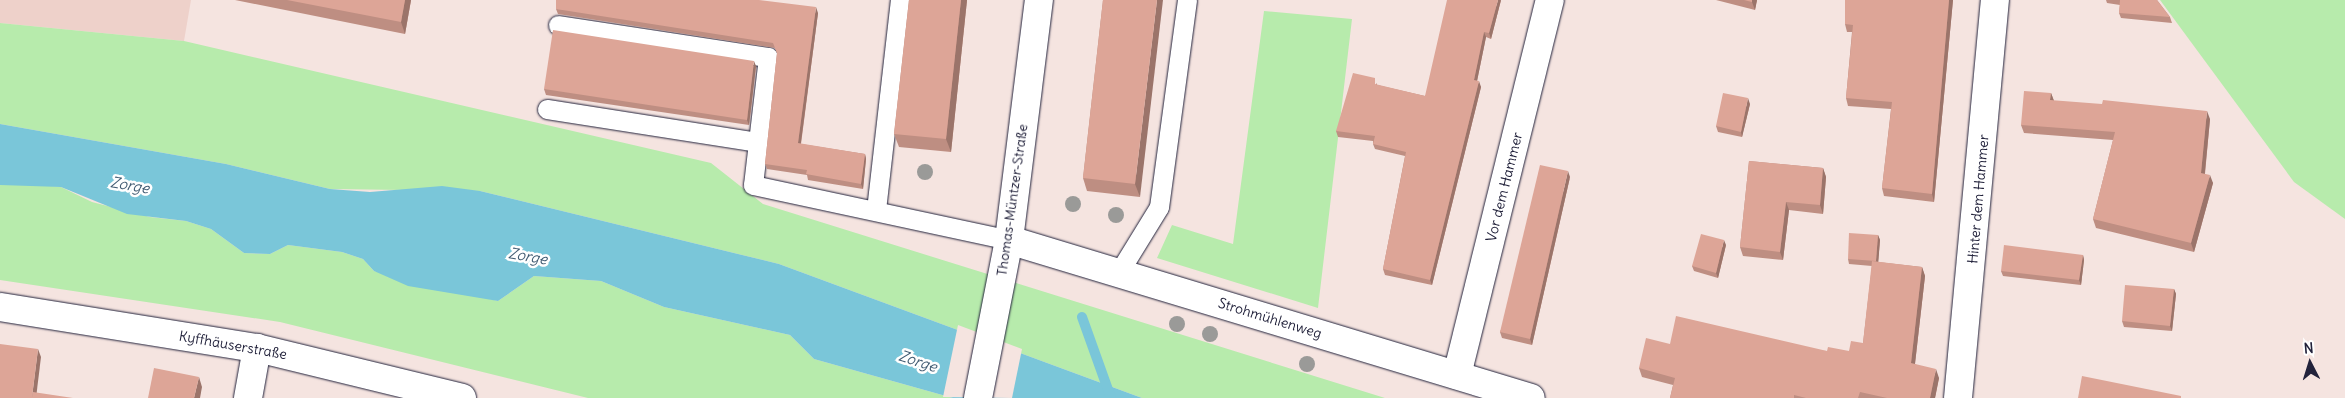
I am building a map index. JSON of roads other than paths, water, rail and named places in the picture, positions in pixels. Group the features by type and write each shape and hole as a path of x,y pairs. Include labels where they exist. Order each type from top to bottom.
{"street":[{"name":"Thomas-Müntzer-Straße","path":"978,398 1009,240 1039,0"},
{"name":"Vor dem Hammer","path":"1457,375 1550,0"},
{"name":"Hinter dem Hammer","path":"1958,398 1995,0"},
{"name":"Strohmühlenweg","path":"1009,240 1531,398"},
{"name":"Kyffhäuserstraße","path":"0,307 257,348 462,398"},
{"path":"248,398 257,348"}],"lane":[{"path":"876,210 900,0"},
{"path":"1119,272 1159,206 1187,0"},
{"path":"558,25 768,57 753,184 1009,240"},
{"path":"547,109 758,142"}],"water":[{"name":"Zorge","path":"0,124 226,164 330,189 370,192 442,186 480,191 779,264 1142,398 953,398 814,359 790,335 664,307 601,281 534,276 498,301 408,286 374,271 363,259 342,252 288,245 270,254 244,253 211,229 186,221 127,214 61,187 0,185"}],"waterway":[{"path":"1082,317 1111,398"}]}
